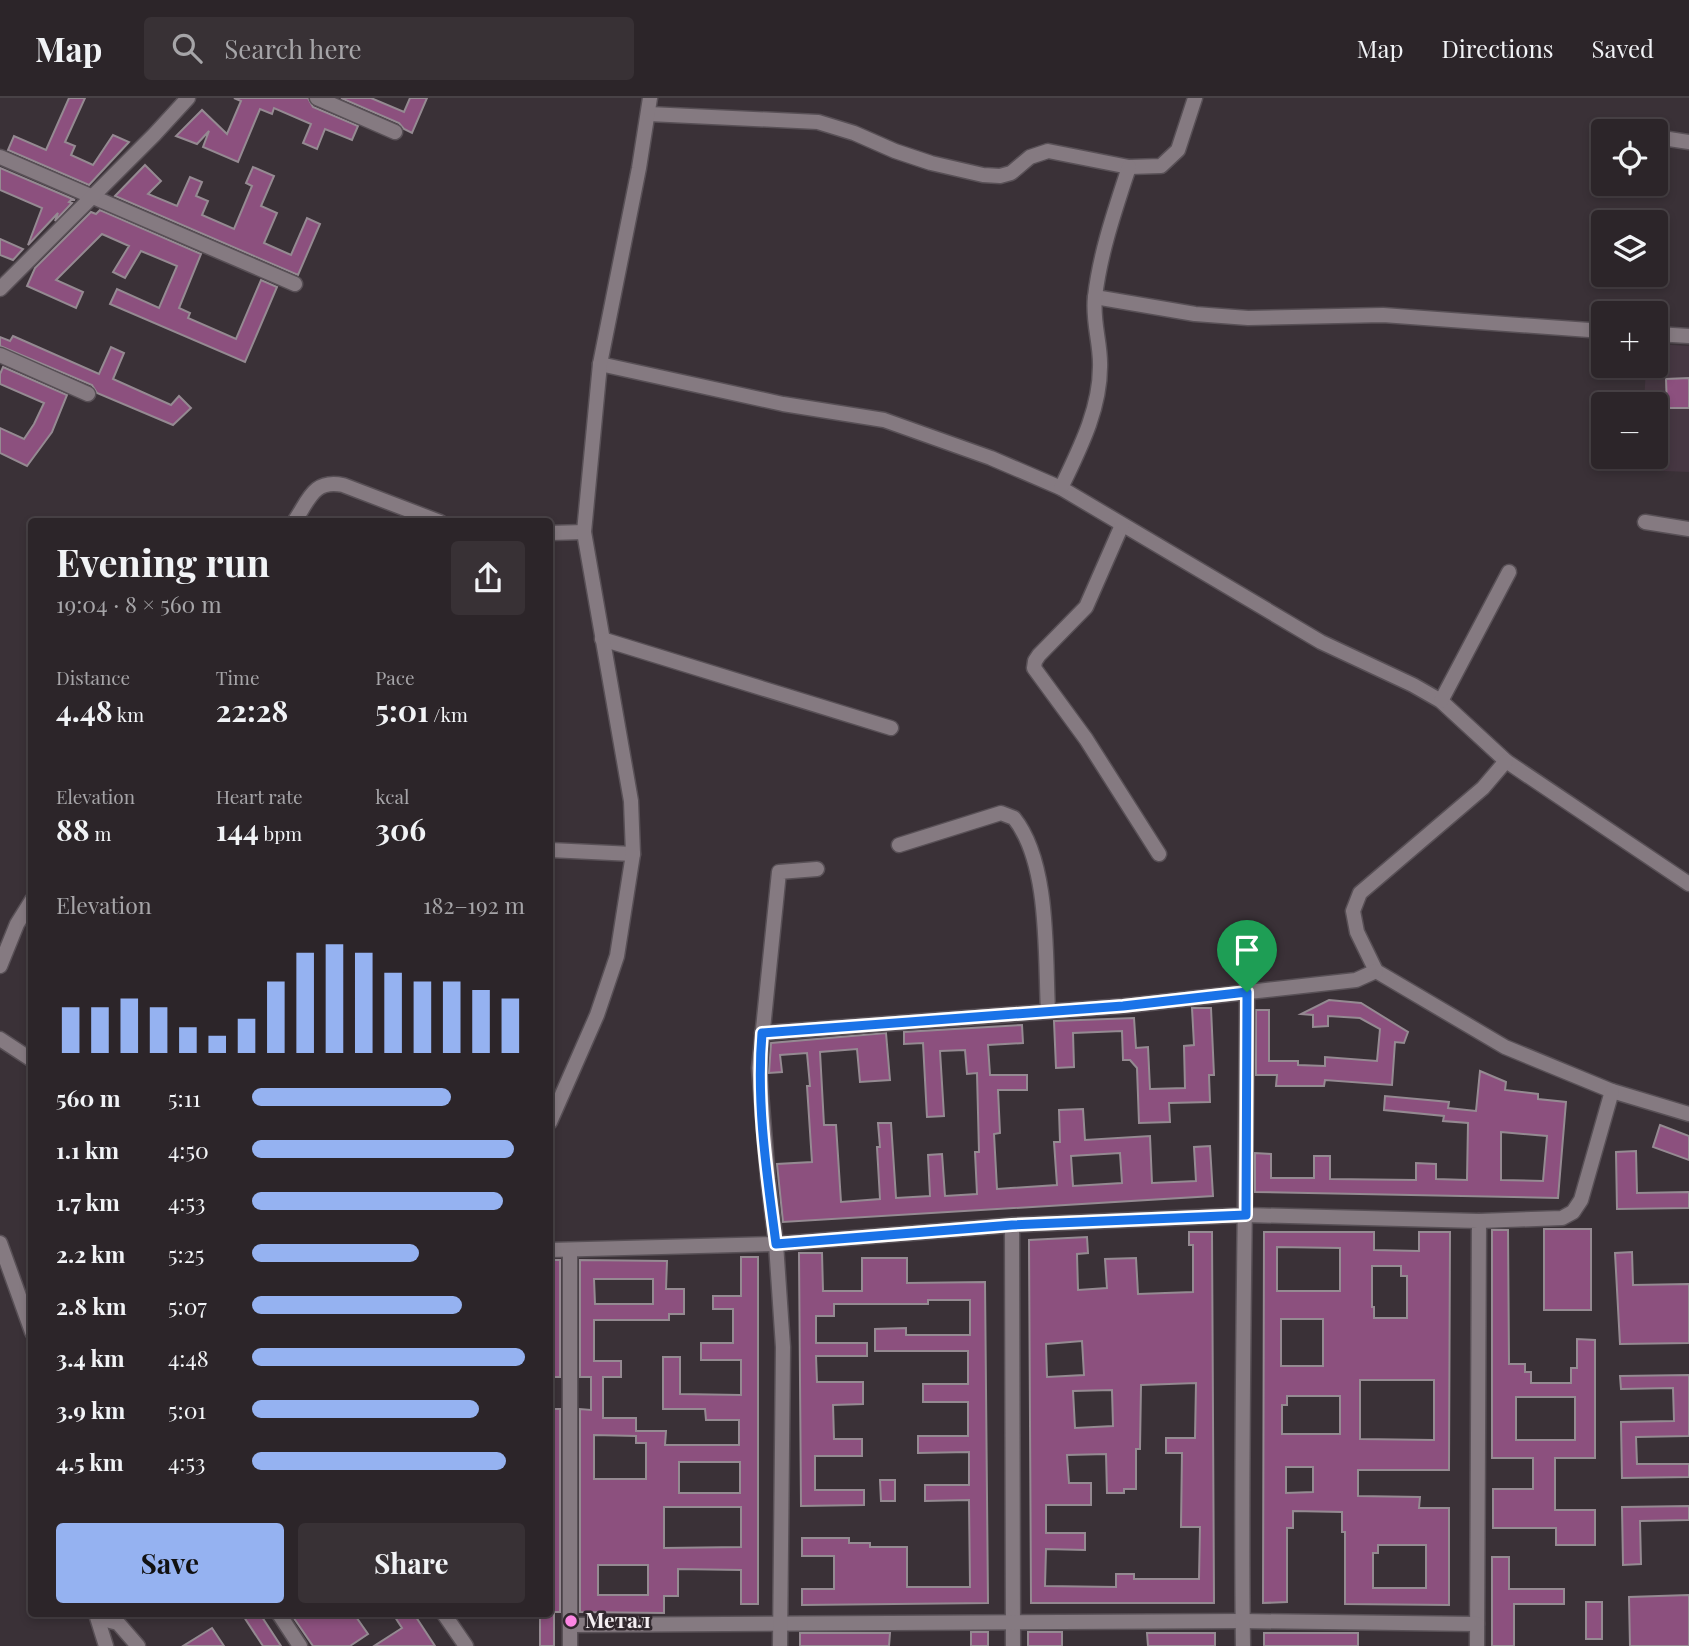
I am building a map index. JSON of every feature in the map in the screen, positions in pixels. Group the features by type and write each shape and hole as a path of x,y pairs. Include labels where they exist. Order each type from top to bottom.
{"street":[{"path":"0,289 188,98"},
{"path":"317,98 395,132"},
{"path":"553,1115 597,1015 617,956 633,854 631,801 584,532 600,364 650,98"},
{"path":"649,114 818,122 854,132 895,151 931,163 983,175 1000,176 1011,173 1030,157 1048,151 1129,167 1161,166 1178,150 1195,98"},
{"path":"1668,139 1689,142"},
{"path":"0,157 295,284"},
{"path":"1061,488 1080,448 1099,391 1101,364 1095,297 1105,241 1129,167"},
{"path":"1095,297 1195,314 1248,318 1383,315 1591,330"},
{"path":"1668,335 1689,336"},
{"path":"0,355 88,394"},
{"path":"600,364 783,404 884,420 991,458 1061,488 1321,642 1441,701 1506,761 1689,884"},
{"path":"297,518 319,487 327,483 343,485 430,518"},
{"path":"1645,522 1689,528"},
{"path":"1122,525 1086,607 1037,657 1034,668 1086,739 1158,854"},
{"path":"553,533 584,532"},
{"path":"1441,701 1508,572"},
{"path":"602,639 891,728"},
{"path":"1506,761 1483,788 1360,893 1353,911 1357,932 1376,971 1505,1047 1612,1091 1689,1114"},
{"path":"899,845 1001,813 1014,817 1034,857 1040,884 1048,1011"},
{"path":"553,850 633,854"},
{"path":"780,1646 783,1347 759,1068 779,872 817,869"},
{"path":"0,966 17,924 28,906"},
{"path":"762,1033 1123,1006 1356,980 1376,971"},
{"path":"1242,1646 1242,1319 1246,1215 1247,992"},
{"path":"0,1039 28,1057"},
{"path":"553,1250 776,1244 1012,1225 1246,1215 1479,1221 1562,1219 1573,1212 1581,1200 1612,1091"},
{"path":"1477,1646 1479,1221"},
{"path":"1012,1225 1013,1646"},
{"path":"0,1243 28,1321"},
{"path":"570,1251 570,1646"},
{"path":"97,1617 106,1646"},
{"path":"281,1617 300,1646"},
{"path":"446,1617 466,1646"},
{"path":"119,1618 138,1646"},
{"path":"571,1625 1242,1621 1477,1624"}],"shaded area":[{"path":"1668,345 1689,346 1689,472 1641,470 1668,469 1668,392 1645,392 1645,378 1668,378"}],"building":[{"path":"69,98 85,98 65,142 75,146 71,155 93,165 113,135 129,142 89,185 8,150 14,136 46,150"},
{"path":"234,98 308,98 313,107 358,126 352,140 325,129 317,149 303,143 311,124 274,108 272,114 260,109 238,162 203,147 209,131 197,144 176,136 202,110 227,134 241,101"},
{"path":"341,98 371,98 404,112 410,98 427,98 412,133 399,123"},
{"path":"145,165 161,181 148,194 177,206 190,177 202,182 196,196 208,201 202,215 234,229 252,186 246,183 253,167 274,176 261,206 277,213 264,243 291,255 307,218 320,224 298,275 115,196"},
{"path":"0,168 75,200 71,200 69,202 72,203 55,221 58,213 28,245 42,208 0,190"},
{"path":"100,210 201,254 179,308 190,313 188,318 236,339 261,280 277,287 245,362 110,304 117,289 159,308 177,266 141,251 125,278 113,272 129,246 102,234 56,280 83,292 76,308 27,286 35,268 91,212 96,214"},
{"path":"0,239 23,249 13,260 0,255"},
{"path":"13,336 99,374 111,347 124,353 113,379 171,405 179,396 191,408 173,425 97,393 92,385 0,346 0,337 10,341"},
{"path":"3,367 67,395 52,432 27,466 0,453 0,428 24,439 44,403 0,384"},
{"path":"1689,378 1689,408 1668,408 1666,379"},
{"path":"1329,1000 1361,1003 1408,1032 1404,1043 1395,1042 1392,1085 1325,1080 1324,1086 1276,1086 1277,1075 1256,1075 1256,1010 1269,1010 1269,1061 1298,1061 1298,1065 1325,1066 1325,1057 1377,1061 1380,1029 1360,1018 1328,1016 1328,1026 1313,1027 1313,1015 1301,1014"},
{"path":"1192,1008 1211,1008 1214,1075 1209,1075 1210,1102 1169,1103 1170,1122 1139,1123 1137,1068 1130,1060 1123,1060 1122,1031 1073,1033 1074,1067 1056,1068 1054,1021 1134,1018 1136,1048 1148,1047 1150,1089 1185,1088 1184,1046 1194,1045"},
{"path":"1022,1025 1023,1043 988,1045 990,1075 1027,1075 1027,1090 998,1090 1000,1133 994,1134 997,1189 1057,1185 1054,1142 1060,1142 1059,1110 1083,1109 1085,1140 1150,1136 1152,1183 1196,1181 1194,1147 1210,1146 1213,1196 783,1222 777,1164 812,1162 807,1086 810,1086 807,1053 780,1055 782,1072 769,1073 771,1043 886,1033 890,1080 860,1082 857,1049 820,1052 824,1125 836,1125 841,1202 880,1199 878,1123 891,1123 896,1198 930,1196 928,1155 942,1154 945,1196 977,1194 977,1073 967,1074 965,1050 940,1051 944,1116 927,1117 923,1043 904,1044 904,1032","holes":["1120,1153 1122,1183 1073,1186 1071,1156"]},
{"path":"1480,1071 1506,1082 1505,1090 1538,1094 1538,1099 1566,1102 1558,1198 1255,1192 1255,1153 1271,1154 1271,1178 1314,1178 1314,1156 1330,1156 1330,1179 1416,1180 1416,1163 1436,1164 1436,1179 1467,1180 1468,1123 1443,1121 1444,1116 1384,1110 1385,1096 1449,1102 1448,1108 1476,1111","holes":["1501,1132 1547,1136 1543,1181 1501,1180"]},
{"path":"1660,1125 1689,1136 1689,1160 1653,1147"},
{"path":"1636,1151 1637,1193 1689,1192 1689,1208 1617,1209 1616,1152"},
{"path":"1544,1229 1591,1229 1591,1310 1544,1310"},
{"path":"1492,1230 1508,1230 1509,1364 1525,1364 1525,1372 1531,1372 1531,1383 1571,1383 1571,1368 1577,1368 1577,1339 1595,1340 1595,1458 1555,1458 1555,1510 1595,1510 1595,1545 1556,1545 1556,1528 1493,1528 1493,1489 1533,1489 1533,1458 1492,1458","holes":["1516,1397 1575,1397 1575,1440 1516,1440"]},
{"path":"1189,1232 1212,1232 1214,1603 1031,1603 1029,1240 1087,1237 1088,1253 1077,1254 1078,1290 1107,1288 1105,1259 1136,1258 1138,1294 1193,1292 1193,1245 1189,1245","holes":["1082,1341 1084,1375 1047,1377 1046,1344","1196,1383 1195,1438 1166,1438 1166,1453 1182,1453 1181,1527 1200,1527 1199,1579 1134,1579 1134,1574 1116,1574 1116,1587 1045,1586 1046,1549 1085,1550 1085,1533 1046,1533 1046,1505 1091,1505 1091,1483 1069,1483 1067,1455 1106,1454 1107,1493 1124,1493 1124,1489 1136,1489 1141,1385","1112,1390 1113,1426 1075,1428 1073,1391"]},
{"path":"1264,1232 1374,1232 1374,1250 1419,1251 1419,1232 1450,1232 1449,1470 1358,1470 1358,1496 1420,1497 1419,1508 1449,1508 1449,1605 1345,1604 1345,1532 1342,1532 1342,1512 1293,1511 1293,1528 1287,1528 1287,1602 1263,1603","holes":["1277,1247 1340,1248 1340,1291 1277,1291","1372,1266 1401,1266 1401,1276 1407,1276 1407,1318 1374,1318","1281,1319 1323,1319 1323,1366 1281,1366","1360,1380 1434,1380 1434,1440 1360,1439","1287,1396 1340,1396 1340,1434 1282,1434 1282,1405 1287,1405","1286,1467 1313,1467 1313,1492 1286,1493","1378,1545 1426,1545 1426,1588 1373,1588 1373,1553 1378,1553"]},
{"path":"1632,1252 1633,1285 1689,1284 1689,1343 1620,1344 1615,1253"},
{"path":"799,1253 822,1253 823,1291 862,1291 862,1258 907,1258 907,1283 985,1282 988,1603 802,1605 802,1589 834,1589 834,1556 802,1556 802,1538 849,1538 849,1543 870,1543 870,1547 907,1547 907,1587 970,1587 969,1500 925,1501 925,1485 969,1485 969,1452 918,1453 918,1436 968,1436 968,1402 923,1402 923,1384 968,1384 968,1351 875,1351 875,1329 906,1328 906,1335 970,1335 970,1300 928,1300 928,1304 834,1304 834,1316 816,1316 816,1343 867,1343 867,1356 816,1356 817,1382 863,1382 863,1404 833,1405 834,1439 862,1439 862,1456 815,1456 815,1490 864,1490 864,1505 801,1506"},
{"path":"741,1257 758,1257 758,1604 741,1604 741,1570 678,1569 678,1596 664,1596 664,1613 580,1612 580,1409 591,1410 591,1377 580,1377 580,1260 667,1261 666,1289 684,1289 684,1314 669,1314 669,1320 594,1320 594,1361 621,1361 621,1377 603,1377 603,1418 636,1418 636,1431 666,1431 665,1445 739,1445 739,1420 706,1420 705,1409 663,1409 663,1357 680,1357 680,1394 741,1395 741,1360 701,1360 701,1343 733,1343 733,1309 713,1309 713,1296 741,1296","holes":["594,1279 653,1279 653,1304 595,1304","594,1435 636,1436 636,1443 646,1443 646,1479 594,1479","679,1462 740,1462 740,1493 679,1493","664,1507 741,1507 741,1547 664,1548","598,1565 648,1565 648,1595 598,1595"]},
{"path":"553,1260 560,1260 560,1377 553,1377"},
{"path":"1689,1375 1689,1436 1636,1437 1637,1464 1689,1464 1689,1477 1622,1478 1621,1422 1674,1421 1673,1388 1621,1389 1620,1376"},
{"path":"553,1409 560,1409 560,1612 553,1612"},
{"path":"880,1480 895,1480 895,1501 881,1501"},
{"path":"1689,1506 1689,1520 1640,1521 1641,1564 1623,1565 1622,1507"},
{"path":"1492,1557 1509,1557 1509,1589 1564,1589 1564,1604 1514,1604 1514,1646 1492,1646"},
{"path":"1689,1595 1689,1646 1630,1646 1629,1597"},
{"path":"1586,1602 1602,1602 1602,1639 1586,1639"},
{"path":"554,1614 554,1646 540,1646 540,1617 553,1617"},
{"path":"244,1617 262,1617 281,1646 263,1646"},
{"path":"293,1617 356,1617 368,1634 350,1646 313,1646"},
{"path":"395,1617 416,1617 435,1646 374,1646 402,1628"},
{"path":"212,1628 224,1646 183,1646"},
{"path":"971,1632 988,1632 988,1646 971,1646"},
{"path":"1028,1632 1062,1632 1062,1646 1028,1646"},
{"path":"800,1633 890,1633 889,1646 800,1646"},
{"path":"1147,1633 1215,1633 1215,1646 1148,1646"},
{"path":"1264,1633 1358,1633 1358,1646 1264,1646"}],"place":[{"name":"Метал","path":"571,1621"}],"route":[{"path":"1247,992 1246,1215 1012,1225 776,1244 759,1068 762,1033 1123,1006 1247,992"}]}
